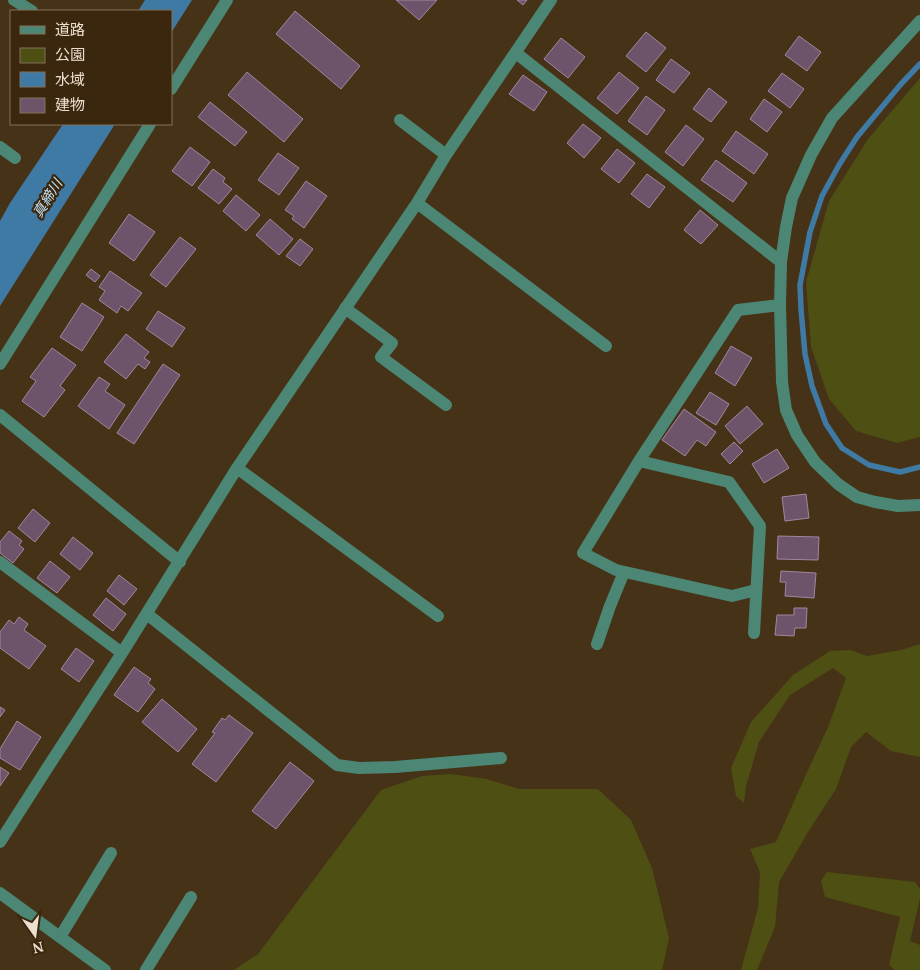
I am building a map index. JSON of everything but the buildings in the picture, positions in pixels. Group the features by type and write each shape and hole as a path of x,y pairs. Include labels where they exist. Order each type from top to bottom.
{"street":[{"path":"14,0 30,10"},
{"path":"172,87 226,0"},
{"path":"0,842 180,562 237,468 417,204 446,155 551,0"},
{"path":"920,22 832,118 811,155 792,198 781,262 780,305 782,382 786,410 797,435 815,462 838,484 857,497 898,506 920,506"},
{"path":"516,53 781,262"},
{"path":"400,120 446,155"},
{"path":"0,364 149,125"},
{"path":"0,147 14,158"},
{"path":"417,204 606,346"},
{"path":"756,590 732,596 616,570 583,553 639,461 738,310 780,305"},
{"path":"346,308 392,343 381,357 446,405"},
{"path":"0,415 180,562"},
{"path":"639,461 729,482 760,526 754,633"},
{"path":"237,468 438,616"},
{"path":"0,562 122,653"},
{"path":"597,644 624,572"},
{"path":"147,614 337,765 377,768 500,758"},
{"path":"60,937 111,852"},
{"path":"0,893 105,970"},
{"path":"146,970 191,897"}],"green space":[{"path":"920,78 920,437 897,443 856,431 829,399 811,347 806,282 829,201 868,139"},
{"path":"920,644 920,757 891,751 866,732 851,747 836,789 779,882 775,927 757,970 741,970 758,908 760,872 750,849 776,842 828,727 846,678 833,668 790,695 759,742 746,786 744,803 736,796 731,768 751,722 793,675 830,651 850,650 867,656 901,650"},
{"path":"451,774 487,779 519,789 598,789 631,820 652,868 669,938 662,970 234,970 258,954 381,790 422,776"},
{"path":"827,872 915,882 920,889 920,898 910,941 920,945 920,970 895,970 889,965 900,917 825,897 821,881"}],"water":[{"path":"145,0 192,0 172,31 172,10 139,10"},
{"name":"真締川","path":"62,125 114,125 0,306 0,221"}],"waterway":[{"path":"920,64 857,137 822,196 810,232 800,285 805,354 812,386 826,424 842,448 869,465 900,472 920,467"}]}
